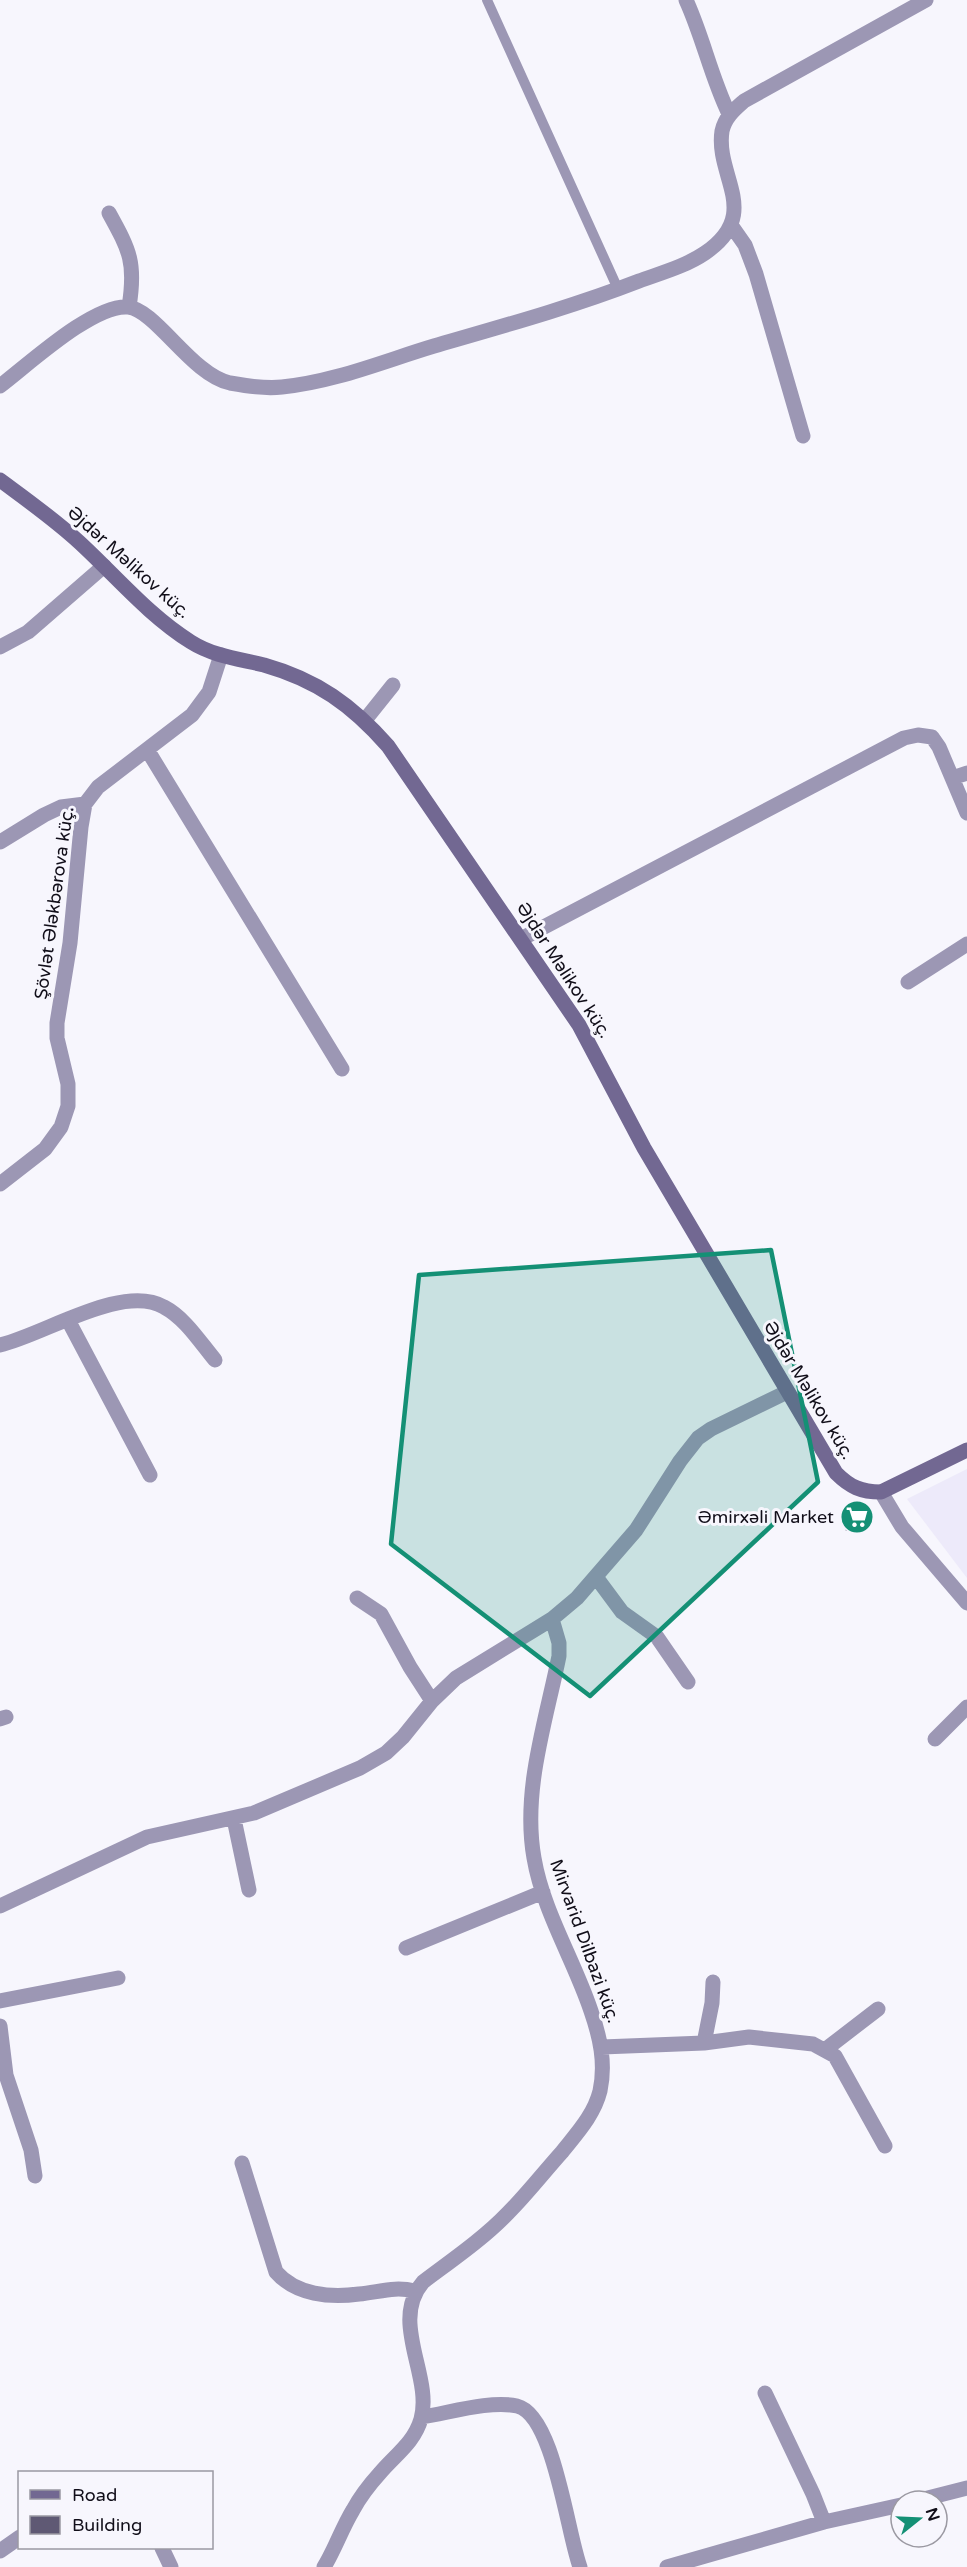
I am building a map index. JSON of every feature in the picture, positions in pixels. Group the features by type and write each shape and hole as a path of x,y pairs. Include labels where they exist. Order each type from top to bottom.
{"street":[{"path":"686,0 698,26 720,94 729,114"},
{"path":"0,386 70,332 102,312 129,307 146,315 199,367 226,382 254,387 280,388 318,382 523,321 618,289 704,254 721,240 731,225 734,207 731,182 723,153 722,130 729,114 744,101 926,0"},
{"path":"109,213 128,247 133,280 129,307"},
{"path":"731,225 745,245 756,274 803,436"},
{"name":"Əjdər Məlikov küç.","path":"0,480 49,516 166,626 193,644 220,655 290,674 343,701 365,720 388,746 579,1025 644,1148 836,1473 850,1487 866,1492 881,1492"},
{"path":"0,647 28,632 104,566"},
{"name":"Şövlət Ələkbərova küç.","path":"0,1184 45,1149 61,1127 68,1106 68,1084 57,1038 57,1023 70,943 85,804 98,787 148,751 192,715 209,692 220,655"},
{"path":"365,720 393,685"},
{"path":"521,939 904,738 918,735 932,737 939,747 967,813"},
{"path":"148,751 342,1069"},
{"path":"952,778 967,773"},
{"path":"0,842 61,807 85,804"},
{"path":"908,982 967,944"},
{"path":"0,1345 125,1302 153,1301 180,1319 215,1360"},
{"path":"68,1320 150,1475"},
{"path":"0,1906 147,1837 196,1825 234,1819 282,1803 360,1768 386,1753 403,1737 432,1701 456,1678 564,1611 636,1530 680,1461 698,1438 711,1429 787,1392"},
{"path":"967,1450 881,1492 902,1527 967,1603"},
{"path":"596,1577 622,1612 657,1637 688,1682"},
{"path":"357,1598 381,1614 432,1701"},
{"name":"Mirvarid Dilbazi küç.","path":"415,2291 423,2282 507,2215 585,2124 600,2092 603,2072 602,2047 591,2010 543,1892 534,1860 530,1829 532,1791 559,1656 559,1643 552,1619"},
{"path":"935,1739 967,1707"},
{"path":"234,1819 249,1890"},
{"path":"406,1947 543,1892"},
{"path":"0,2001 118,1978"},
{"path":"704,2043 712,2003 713,1982"},
{"path":"826,2049 878,2009"},
{"path":"0,2026 6,2075 31,2150 35,2176"},
{"path":"602,2047 704,2043 749,2037 770,2037 813,2044 826,2049 835,2056 885,2146"},
{"path":"242,2163 276,2272 286,2283 301,2290 321,2294 359,2294 385,2288 415,2291 409,2319 422,2401 422,2417 408,2445 379,2473 353,2510 324,2567"},
{"path":"765,2393 824,2522"},
{"path":"422,2417 504,2404 519,2407 530,2413 540,2426 553,2459 573,2549 580,2567"},
{"path":"949,2493 967,2488"},
{"path":"667,2567 824,2522 889,2508"},
{"path":"0,2551 18,2538"},
{"path":"163,2549 171,2567"}],"lane":[{"path":"487,0 618,289"}],"highlighted area":[{"path":"771,1250 818,1482 590,1696 391,1544 419,1275"}],"shaded area":[{"path":"967,1469 967,1578 907,1499"}],"building":[{"path":"868,1505 873,1523 846,1531 840,1514"}],"place":[{"name":"Əmirxəli Market","path":"857,1517"}]}
